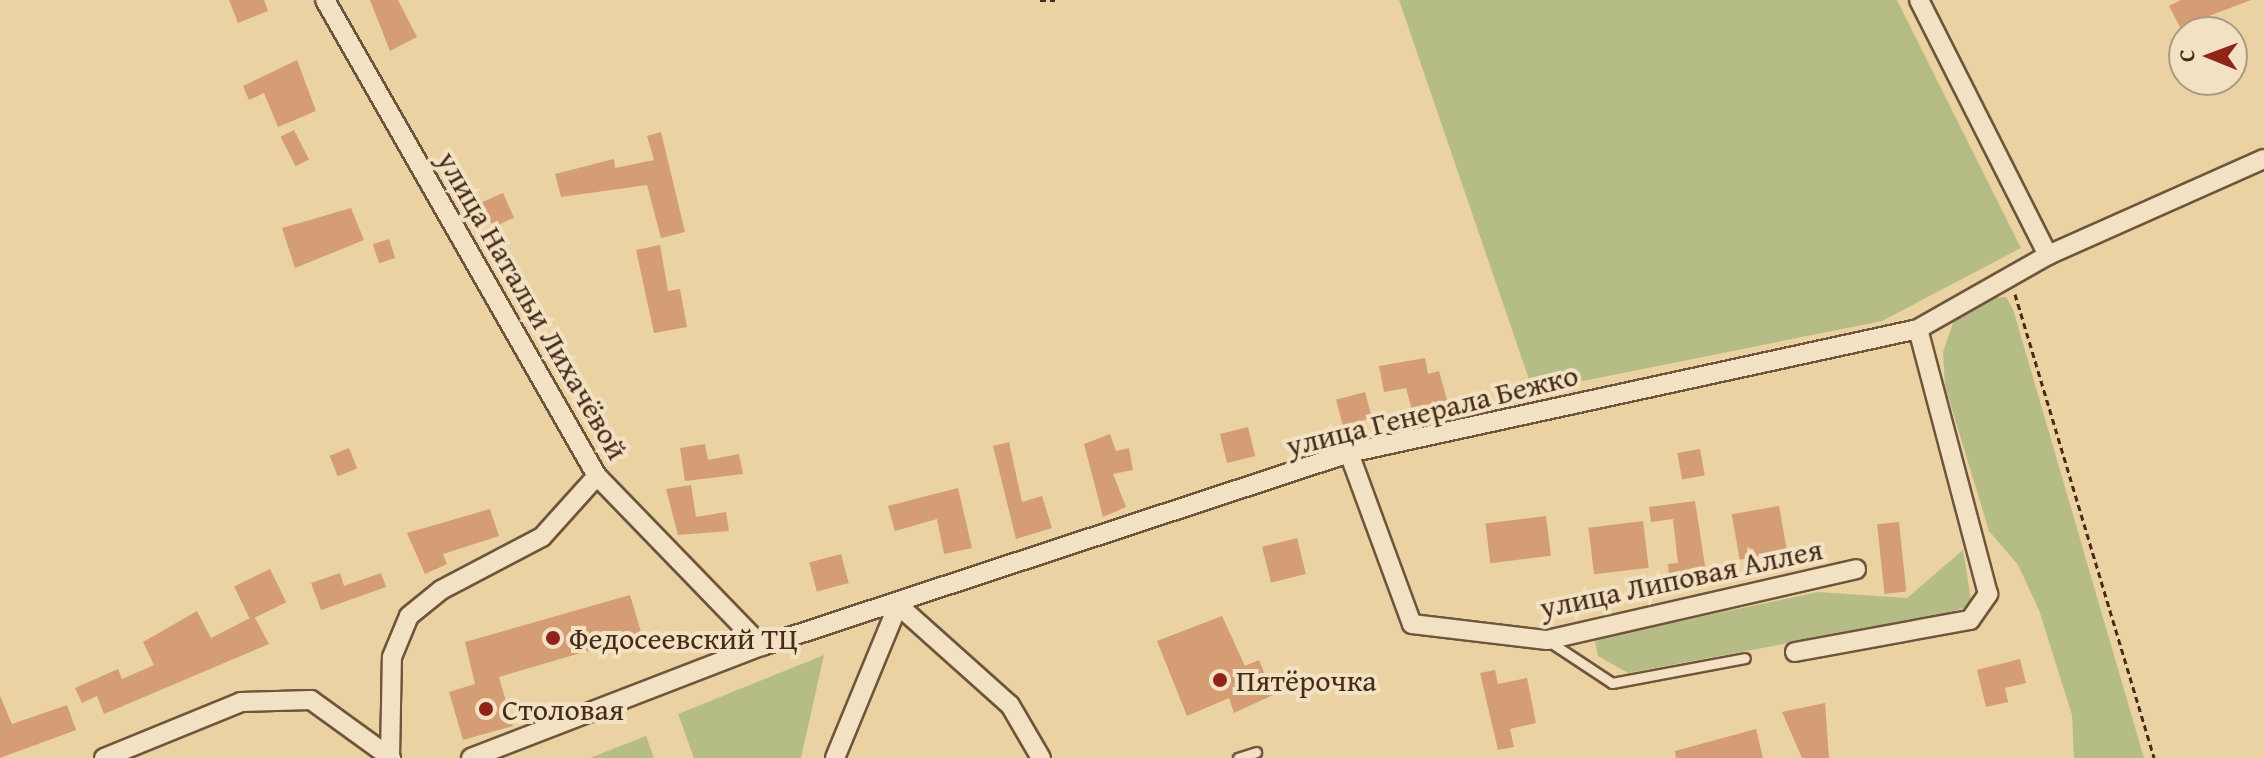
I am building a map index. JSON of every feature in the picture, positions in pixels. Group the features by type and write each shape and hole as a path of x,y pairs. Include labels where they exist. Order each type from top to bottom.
{"street":[{"name":"улица Натальи Лихачёвой","path":"325,0 597,476 762,646"},
{"path":"1919,0 2048,255"},
{"name":"улица Генерала Бежко","path":"471,758 762,646 898,605 1349,453 1918,329 2048,255 2264,159"},
{"path":"1795,652 1970,620 1988,594 1918,329"},
{"name":"улица Липовая Аллея","path":"1349,453 1412,624 1547,640 1856,569"},
{"path":"391,758 392,657 409,616 441,590 542,537 597,476"},
{"path":"835,758 898,605 1010,705 1041,758"},
{"path":"104,758 241,702 311,700 391,758"}],"lane":[{"path":"1547,640 1612,683 1745,658"},
{"path":"1238,758 1256,752"}],"path":[{"path":"1040,0 1055,0"},
{"path":"2002,283 2015,294 2154,758"}],"green space":[{"path":"1399,0 1897,0 2021,248 1882,321 1533,391"},
{"path":"2006,297 2013,309 2144,758 2074,758 2072,715 2039,610 2018,565 1989,531 1945,386 1943,352 1954,320 1991,298"},
{"path":"1963,550 1972,605 1945,614 1628,673 1598,656 1595,641 1615,635 1818,592 1907,598"},
{"path":"824,655 801,758 694,758 678,714"},
{"path":"646,736 654,758 590,758"}],"building":[{"path":"229,0 264,0 268,11 238,23"},
{"path":"370,0 398,0 417,37 390,51"},
{"path":"2181,0 2251,0 2209,16 2174,16 2169,6"},
{"path":"297,60 316,111 278,127 264,93 249,100 243,86"},
{"path":"294,130 309,159 296,166 281,137"},
{"path":"661,132 685,232 661,238 647,185 561,197 555,174 614,159 615,168 654,160 647,136"},
{"path":"503,193 514,218 493,227 482,202"},
{"path":"351,208 364,240 295,268 282,228"},
{"path":"389,239 395,258 379,263 373,244"},
{"path":"660,245 668,291 680,289 687,327 654,333 636,250"},
{"path":"1425,358 1428,374 1439,371 1447,400 1412,410 1406,388 1384,392 1379,366"},
{"path":"1365,392 1372,418 1343,426 1336,400"},
{"path":"1248,427 1255,456 1227,463 1220,434"},
{"path":"1110,434 1116,451 1129,448 1133,470 1113,474 1126,507 1103,517 1084,444"},
{"path":"1009,442 1022,502 1042,496 1052,528 1016,539 993,446"},
{"path":"705,444 708,460 739,454 743,474 685,481 680,448"},
{"path":"349,448 357,468 338,476 330,456"},
{"path":"1700,449 1705,476 1682,480 1677,453"},
{"path":"691,485 696,517 726,512 729,531 678,535 666,489"},
{"path":"958,488 972,548 944,554 937,519 895,531 888,506"},
{"path":"1695,501 1708,585 1670,589 1668,564 1678,563 1673,519 1651,522 1649,507"},
{"path":"1779,506 1787,551 1740,560 1732,514"},
{"path":"490,509 499,536 443,554 447,564 425,574 407,533"},
{"path":"1546,516 1551,556 1490,563 1485,523"},
{"path":"1643,521 1649,568 1594,574 1588,528"},
{"path":"1899,522 1906,592 1884,594 1877,524"},
{"path":"1297,538 1306,574 1271,583 1262,547"},
{"path":"841,554 849,583 817,592 809,563"},
{"path":"270,569 286,602 250,620 234,587"},
{"path":"340,573 344,586 381,573 386,587 321,610 311,583"},
{"name":"Федосеевский ТЦ","path":"630,595 642,635 499,677 513,726 463,740 449,692 475,684 465,642"},
{"path":"197,611 211,638 254,616 269,644 104,714 97,696 82,703 75,688 118,669 122,679 154,665 143,642"},
{"name":"Пятёрочка","path":"1222,616 1245,666 1259,660 1273,695 1234,713 1229,698 1187,716 1157,641"},
{"path":"2020,659 2026,683 2005,688 2008,702 1986,707 1977,670"},
{"path":"1495,670 1498,684 1527,678 1536,723 1510,729 1514,747 1498,750 1480,673"},
{"path":"0,696 12,724 67,705 76,730 0,758"},
{"path":"1825,703 1829,758 1802,758 1782,712"},
{"path":"1756,729 1763,758 1676,758 1675,751"}],"place":[{"name":"Федосеевский ТЦ","path":"553,638"},
{"name":"Пятёрочка","path":"1220,680"},
{"name":"Столовая","path":"486,709"}]}
